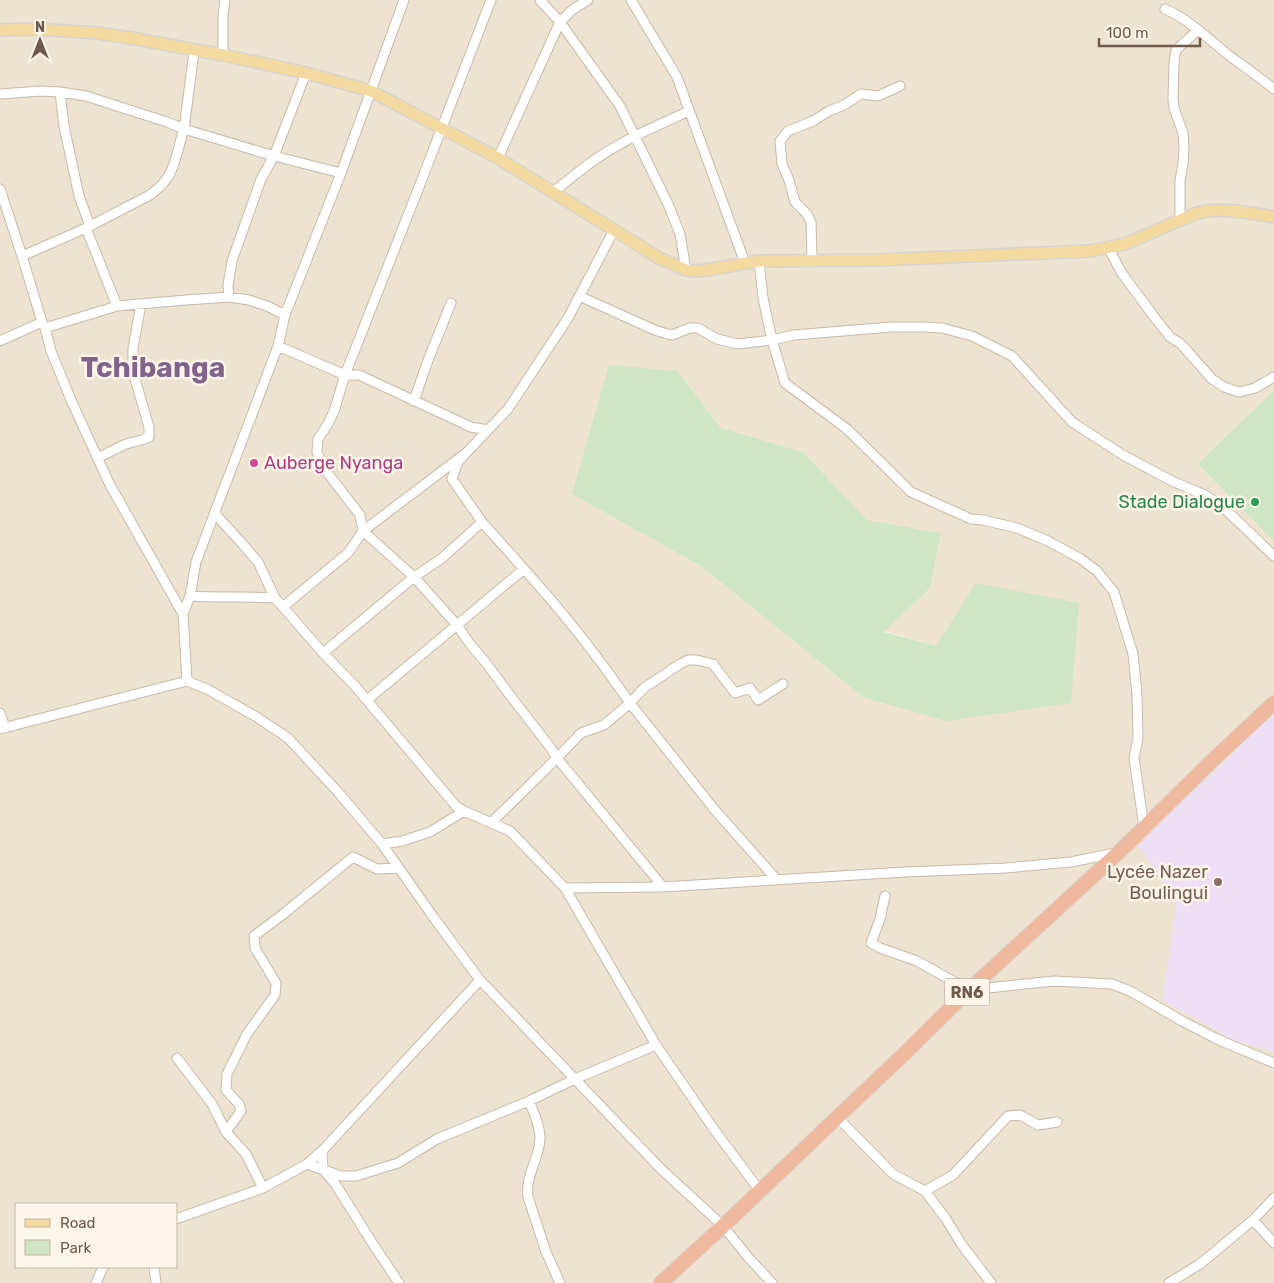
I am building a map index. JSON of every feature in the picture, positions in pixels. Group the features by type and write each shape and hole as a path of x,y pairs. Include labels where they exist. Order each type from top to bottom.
{"highway":[{"name":"RN6","path":"661,1283 970,990 1118,853 1274,703"}],"main road":[{"path":"0,30 34,29 97,34 153,42 306,73 371,91 498,158 659,258 686,270 700,271 759,261 877,260 1090,251 1125,244 1194,214 1213,210 1244,212 1274,217"}],"street":[{"path":"223,56 225,0"},
{"path":"187,681 184,614 190,596 196,562 278,346 286,315 341,173 404,0"},
{"path":"491,0 345,375 331,417 318,439 317,452 323,467 360,515 363,531 414,577 457,626 488,664 557,758 663,887"},
{"path":"540,0 560,22 620,106 668,204 680,234 686,270"},
{"path":"498,158 560,22 572,10 588,0"},
{"path":"631,0 677,77 745,263"},
{"path":"1165,9 1198,30 1229,56 1274,89"},
{"path":"1180,220 1180,180 1184,147 1173,100 1174,62 1176,50 1198,30"},
{"path":"22,256 121,211 150,195 166,180 175,160 184,129 194,51"},
{"path":"229,297 228,285 232,261 261,179 274,156 306,73"},
{"path":"812,260 811,222 807,214 795,202 782,164 780,141 788,131 813,122 861,94 878,96 900,86"},
{"path":"0,94 41,91 86,96 184,129 274,156 341,173"},
{"path":"60,92 64,126 79,196 88,227 118,306"},
{"path":"553,192 593,161 635,136 689,111"},
{"path":"0,188 51,351 71,400 109,483 184,614"},
{"path":"614,230 568,318 508,409 458,462 452,479 482,522 572,624 606,667 630,703 714,809 778,880"},
{"path":"1108,248 1154,318 1170,337 1181,344 1212,378 1224,387 1238,392 1255,388 1274,377"},
{"path":"759,261 763,298 772,340 785,383 847,429 911,492 971,519 1017,528 1048,541 1081,559 1097,571 1114,592 1133,654 1137,694 1138,738 1134,758 1144,827"},
{"path":"579,296 672,336 690,328 698,328 717,339 738,344 794,335 891,327 942,328 972,336 1012,356 1072,422 1131,459 1172,481 1206,495 1224,508 1274,556"},
{"path":"0,341 44,325 118,306 229,297 249,300 286,315"},
{"path":"97,458 126,444 149,437 148,422 133,372 133,348 141,304"},
{"path":"414,401 451,304"},
{"path":"278,346 345,375 359,375 471,427 488,430"},
{"path":"284,606 348,553 363,531 466,453"},
{"path":"215,514 258,562 275,598 356,686 456,806 510,831 565,888 656,1045 713,1128 760,1191"},
{"path":"324,653 414,577 441,559 482,522"},
{"path":"367,700 524,569"},
{"path":"190,596 275,598"},
{"path":"492,822 581,733 604,725 630,703 644,688 688,660 713,664 735,693 750,688 758,700 783,684"},
{"path":"0,713 3,728 187,681 207,689 288,738 338,792 382,844 480,980 661,1169 723,1226 772,1283"},
{"path":"382,844 402,841 430,832 464,811"},
{"path":"565,888 663,887 905,872 1006,868 1071,862 1118,853"},
{"path":"226,1132 241,1111 239,1104 226,1090 227,1074 247,1034 275,995 276,983 255,948 254,936 353,857 377,869 399,868"},
{"path":"885,896 880,919 871,943 917,961 970,990 1054,981 1112,984 1130,991 1219,1040 1274,1063"},
{"path":"178,1218 263,1188 307,1164 322,1152 480,980"},
{"path":"336,1186 356,1176 398,1163 437,1140 656,1045"},
{"path":"177,1058 212,1104 226,1132 246,1154 263,1188"},
{"path":"529,1101 539,1126 540,1140 526,1188 546,1252 560,1283"},
{"path":"925,1191 953,1175 1008,1116 1020,1115 1038,1125 1057,1122"},
{"path":"837,1117 893,1174 925,1191 991,1283"},
{"path":"322,1152 323,1169 400,1283"},
{"path":"307,1164 341,1176 356,1176"},
{"path":"1169,1283 1184,1279 1253,1220 1274,1198"},
{"path":"1253,1220 1274,1242"},
{"path":"96,1283 103,1268"},
{"path":"154,1268 156,1283"}],"shaded area":[{"path":"0,0 1274,0 1274,1283 0,1283","holes":["678,371 721,428 803,452 867,520 941,533 930,588 884,631 936,646 863,697 701,566 572,494"]},
{"name":"Lycée Nazer Boulingui","path":"1274,712 1274,1052 1233,1040 1162,1000 1177,904 1138,846"}],"green space":[{"path":"609,365 678,371 721,428 803,452 867,520 941,533 930,588 884,632 936,646 976,583 1079,603 1071,703 946,721 863,697 701,566 572,494"},
{"name":"Stade Dialogue","path":"1274,390 1274,546 1273,540 1198,464"}],"place":[{"name":"Auberge Nyanga","path":"254,463"},
{"name":"Stade Dialogue","path":"1255,502"},
{"name":"Lycée Nazer Boulingui","path":"1218,882"}],"district":[{"name":"Tchibanga","path":"153,367"}]}
